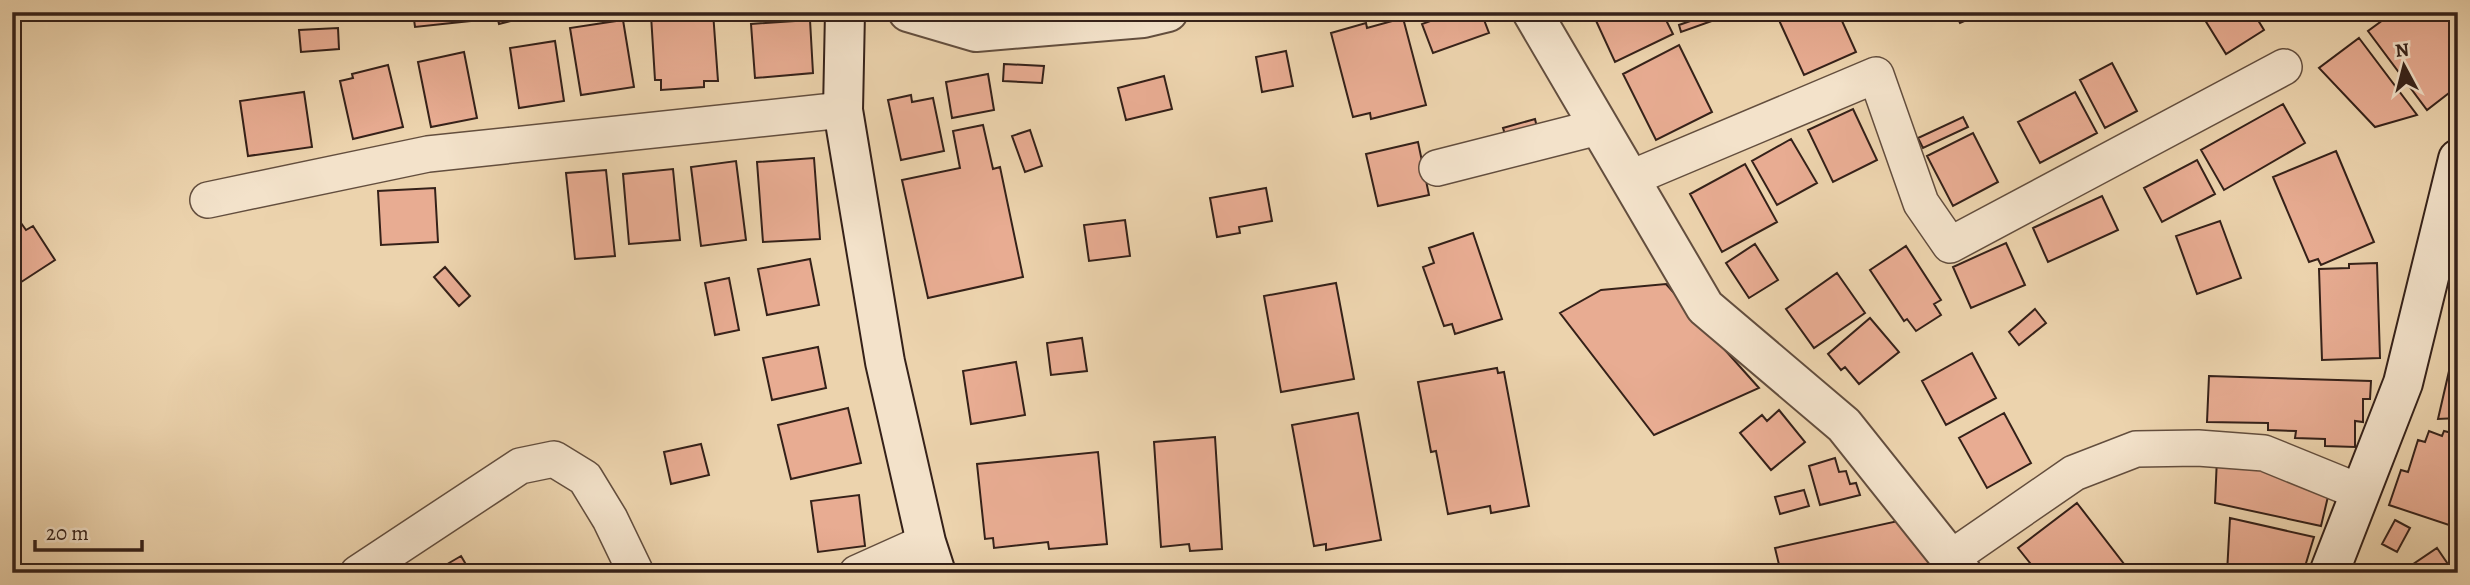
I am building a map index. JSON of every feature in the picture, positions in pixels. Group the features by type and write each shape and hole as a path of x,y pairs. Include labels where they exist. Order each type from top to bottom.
{"main road":[{"path":"845,12 843,110 885,362 931,558"},
{"path":"908,12 976,32 1143,18 1168,12"},
{"path":"1532,12 1705,307 1843,425 1957,565"},
{"path":"2329,573 2403,383 2458,159"}],"street":[{"path":"1629,179 1876,75 1921,203 1950,245 2284,67"},
{"path":"208,200 428,154 843,110"},
{"path":"1437,168 1598,127"},
{"path":"1957,565 2074,473 2136,449 2198,448 2264,453 2360,492"},
{"path":"358,573 520,466 554,459 585,478 610,519 636,573"},
{"path":"856,573 931,558"}],"building":[{"path":"229,12 279,12 278,16"},
{"path":"413,12 469,12 470,21 415,27"},
{"path":"496,12 545,12 499,24"},
{"path":"713,12 718,81 704,81 704,87 661,90 661,80 655,80 651,15"},
{"path":"1455,12 1481,12 1489,33 1433,53 1422,24"},
{"path":"1592,12 1662,12 1673,34 1615,62"},
{"path":"1716,12 1737,12 1681,32 1679,25"},
{"path":"1791,12 1838,12 1856,52 1804,75 1778,18"},
{"path":"1955,12 1985,12 1960,23"},
{"path":"2200,12 2253,12 2264,30 2226,54"},
{"path":"2394,12 2458,12 2458,86 2427,110 2368,31"},
{"path":"1403,18 1426,105 1371,119 1370,113 1353,117 1331,33 1366,23 1367,28"},
{"path":"623,20 634,87 581,95 570,28"},
{"path":"810,20 813,73 755,78 751,24"},
{"path":"338,28 339,49 301,52 299,30"},
{"path":"2359,38 2417,115 2375,127 2319,68"},
{"path":"555,41 564,101 519,108 510,48"},
{"path":"1679,45 1712,112 1656,140 1623,74"},
{"path":"1286,51 1293,86 1262,92 1256,57"},
{"path":"464,52 477,118 431,127 418,62"},
{"path":"2112,63 2137,111 2105,128 2080,80"},
{"path":"1004,64 1044,66 1042,83 1003,81"},
{"path":"388,65 403,127 353,139 340,81 353,78 352,74"},
{"path":"988,74 994,110 952,118 946,82"},
{"path":"1164,76 1172,109 1126,120 1118,88"},
{"path":"304,92 312,147 248,156 240,101"},
{"path":"2075,92 2097,133 2040,163 2018,122"},
{"path":"911,95 912,102 933,98 944,151 901,160 888,100"},
{"path":"2283,104 2305,143 2224,190 2201,150"},
{"path":"1853,109 1877,160 1833,182 1808,130"},
{"path":"1963,117 1968,127 1923,148 1918,138"},
{"path":"1535,119 1539,136 1508,144 1503,128"},
{"path":"983,125 993,169 1000,167 1023,277 928,298 902,180 960,168 953,131"},
{"path":"1030,130 1042,166 1025,172 1012,136"},
{"path":"1973,133 1998,182 1953,206 1927,156"},
{"path":"1791,139 1817,183 1777,205 1752,161"},
{"path":"1418,142 1429,195 1378,206 1366,154"},
{"path":"2336,151 2374,242 2321,265 2318,259 2309,262 2273,177"},
{"path":"814,158 820,239 763,242 757,162"},
{"path":"2197,160 2215,194 2162,222 2144,188"},
{"path":"736,161 746,240 701,246 691,167"},
{"path":"1745,164 1777,222 1722,252 1690,194"},
{"path":"673,169 680,240 629,244 623,174"},
{"path":"606,170 615,256 575,259 566,173"},
{"path":"435,188 438,242 381,245 378,191"},
{"path":"1266,188 1272,221 1239,227 1240,233 1217,237 1210,198"},
{"path":"2102,196 2118,230 2048,262 2033,228"},
{"path":"16,216 26,230 33,226 55,260 12,288 12,218"},
{"path":"1125,220 1130,256 1089,261 1084,225"},
{"path":"2220,221 2241,278 2197,294 2176,236"},
{"path":"1473,233 1502,319 1455,334 1452,324 1444,326 1423,267 1434,263 1429,248"},
{"path":"2006,243 2025,285 1971,308 1953,267"},
{"path":"1755,244 1778,280 1749,298 1726,263"},
{"path":"1906,246 1941,300 1934,304 1941,315 1916,331 1907,319 1904,321 1870,270"},
{"path":"810,259 819,305 767,315 758,269"},
{"path":"2377,263 2380,358 2322,360 2319,269"},
{"path":"445,267 470,296 459,306 434,277"},
{"path":"1837,273 1865,313 1814,348 1786,309"},
{"path":"729,278 739,330 715,335 705,283"},
{"path":"1336,283 1354,379 1281,392 1264,296"},
{"path":"1666,284 1759,388 1654,435 1560,313 1601,290"},
{"path":"2035,309 2046,323 2019,345 2009,332"},
{"path":"1870,318 1899,352 1859,384 1845,367 1841,370 1828,354"},
{"path":"2458,332 2458,418 2438,419"},
{"path":"1082,338 1087,371 1051,375 1047,343"},
{"path":"818,347 826,388 772,400 763,358"},
{"path":"1972,353 1996,398 1946,425 1922,381"},
{"path":"1016,362 1025,415 971,424 963,371"},
{"path":"1497,368 1498,373 1504,372 1529,506 1491,513 1490,506 1448,514 1436,451 1431,452 1418,382"},
{"path":"2209,376 2371,381 2370,399 2363,399 2363,422 2355,421 2355,447 2325,446 2325,439 2295,438 2296,431 2268,430 2268,423 2207,422"},
{"path":"848,408 861,463 791,479 778,425"},
{"path":"1779,410 1805,442 1771,470 1740,433 1762,415 1767,421"},
{"path":"1358,413 1381,540 1326,550 1326,544 1314,546 1292,425"},
{"path":"2004,413 2031,463 1987,488 1959,438"},
{"path":"2458,429 2458,518 2455,527 2389,505 2401,470 2408,472 2418,440 2425,442 2429,431 2442,436 2444,431 2456,434"},
{"path":"1215,437 1222,549 1190,551 1189,544 1161,547 1154,442"},
{"path":"701,444 709,475 671,484 664,452"},
{"path":"1098,452 1107,544 1049,549 1048,542 994,548 993,538 985,539 977,464"},
{"path":"1835,458 1839,472 1846,471 1850,484 1856,483 1860,495 1820,505 1809,466"},
{"path":"2217,458 2331,484 2321,526 2215,503"},
{"path":"1804,490 1809,506 1780,514 1775,497"},
{"path":"859,495 865,546 818,552 811,501"},
{"path":"2077,503 2131,573 2038,573 2018,548"},
{"path":"2230,518 2314,537 2303,573 2227,573"},
{"path":"1907,519 1944,573 1781,573 1775,548"},
{"path":"2395,520 2410,528 2397,552 2382,544"},
{"path":"2437,548 2454,573 2400,573"},
{"path":"461,556 471,573 432,573"}]}
